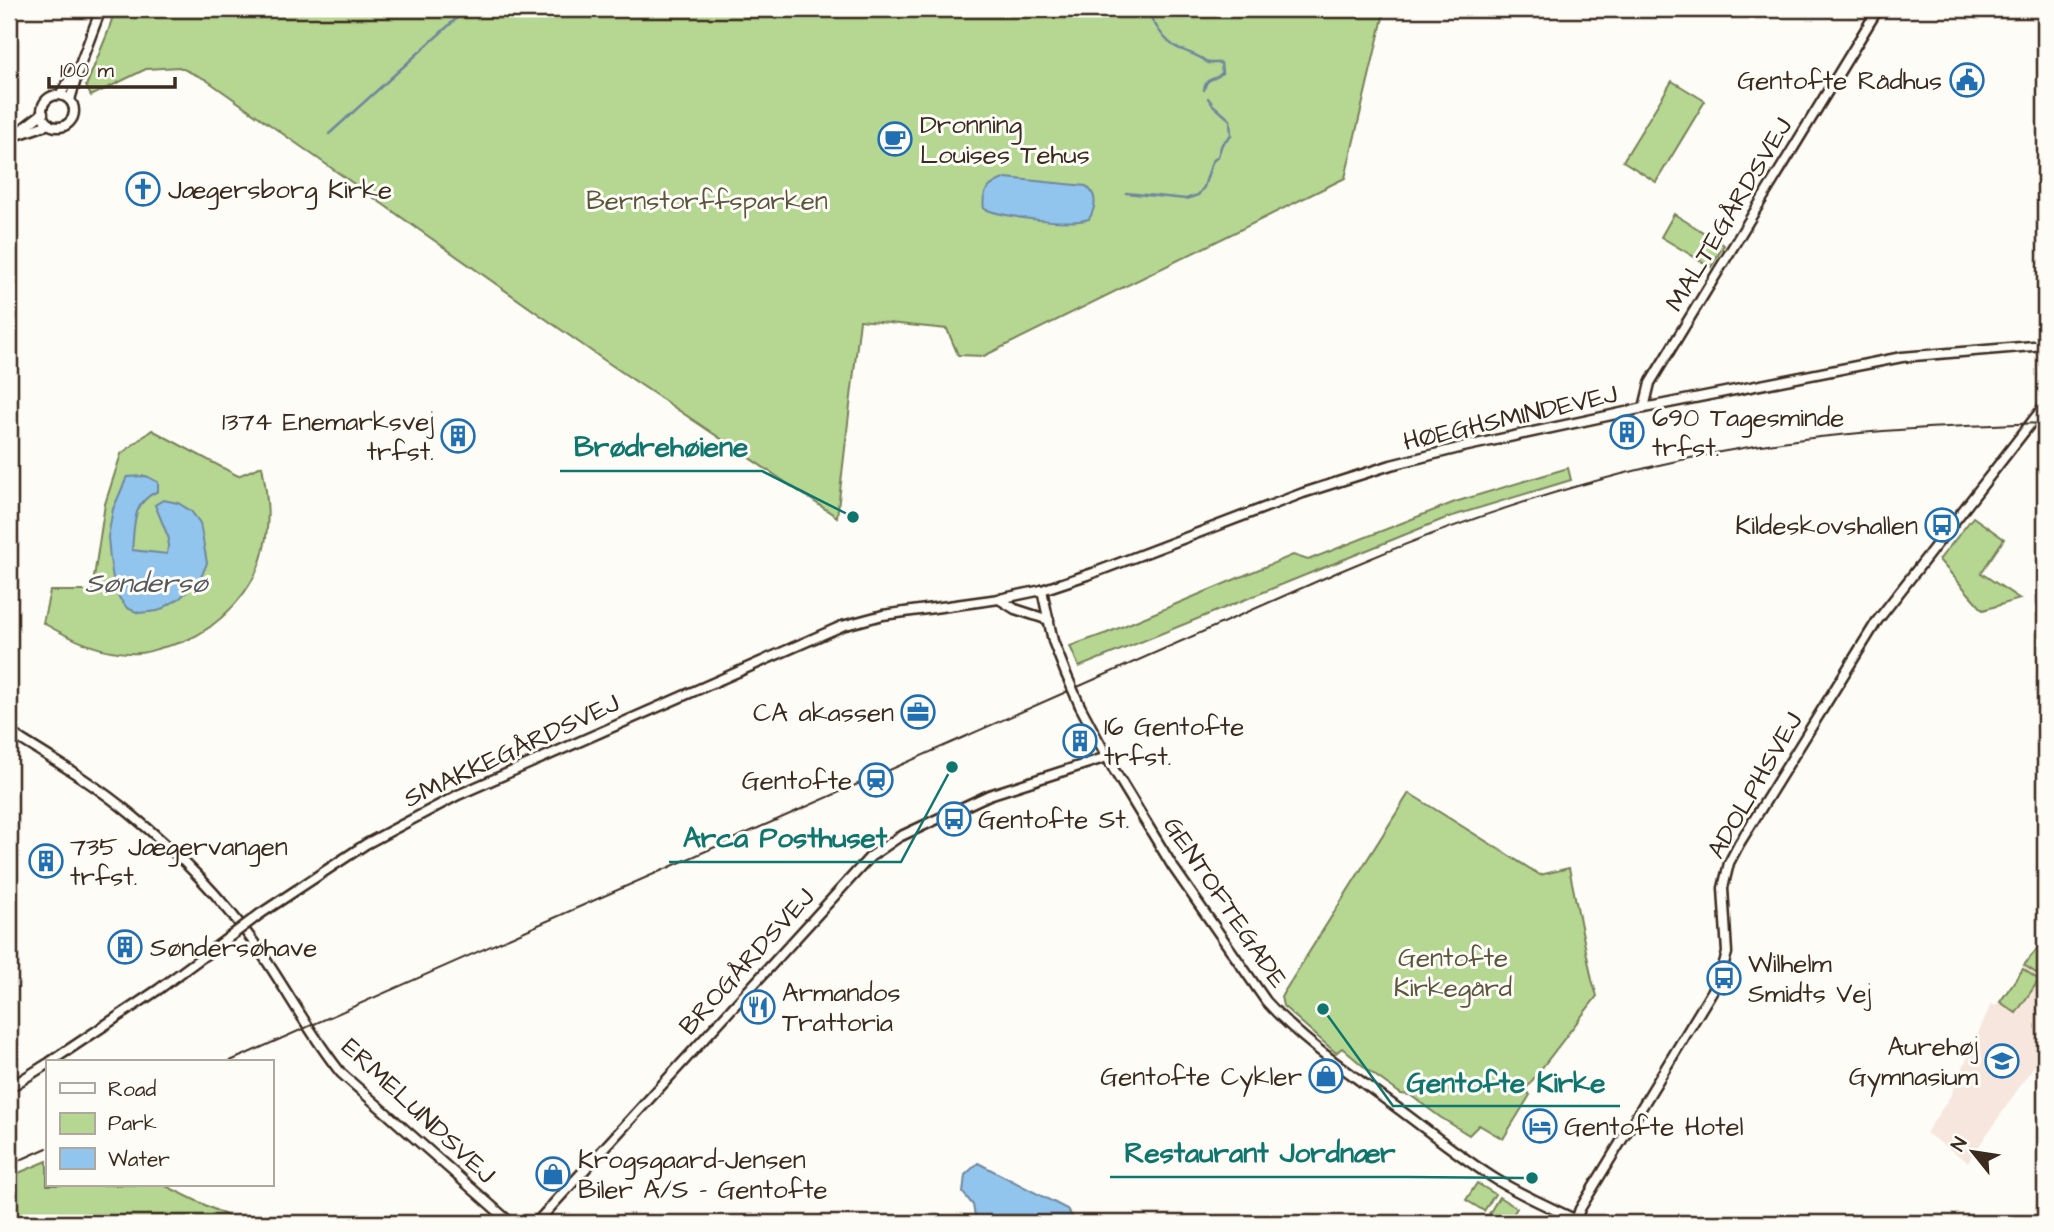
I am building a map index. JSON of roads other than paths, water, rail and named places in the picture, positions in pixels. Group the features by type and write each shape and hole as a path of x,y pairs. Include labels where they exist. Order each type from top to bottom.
{"street":[{"path":"70,100 101,9"},
{"name":"MALTEGÅRDSVEJ","path":"1644,408 1650,383 1878,9"},
{"path":"49,124 43,113 44,105 48,99 60,95 81,62"},
{"path":"11,138 49,124 59,127 70,122 74,109 70,100 60,95"},
{"path":"11,138 43,113"},
{"name":"HØEGHSMINDEVEJ","path":"1042,590 1285,499 1391,465 1463,447 1902,357 2045,345"},
{"name":"ADOLPHSVEJ","path":"1580,1222 1586,1198 1719,980 1727,953 1723,888 1729,863 1739,844 1877,621 2045,405"},
{"name":"GENTOFTEGADE","path":"1042,590 1053,641 1080,706 1107,757 1174,867 1266,1001 1328,1058 1471,1163 1525,1196 1580,1222"},
{"name":"SMAKKEGÅRDSVEJ","path":"52,1060 159,989 260,914 366,844 458,795 842,626 883,615 999,599 1042,590"},
{"path":"999,599 1015,609 1049,620"},
{"name":"ERMELUNDSVEJ","path":"9,732 132,815 175,854 223,904 255,944 321,1048 341,1073 511,1223"},
{"name":"BROGÅRDSVEJ","path":"536,1223 870,857 899,837 989,795 1107,757"},
{"name":"SMAKKEGÅRDSVEJ","path":"9,1088 46,1064"},
{"path":"2019,1223 2045,1221"}],"water":[{"path":"1006,178 1086,186 1093,193 1093,210 1089,219 1067,222 1021,218 984,209 985,192"},
{"name":"Søndersø","path":"146,476 158,482 158,491 149,496 139,508 134,523 132,550 167,554 169,539 155,505 163,500 178,503 191,511 200,523 207,563 200,580 180,598 158,611 139,613 127,608 115,592 108,537 113,509 127,477"},
{"path":"978,1163 1067,1209 1073,1218 1072,1223 987,1223 975,1216 973,1205 963,1193 965,1175"}],"waterway":[{"path":"329,134 467,9"},
{"path":"1147,9 1160,31 1173,45 1208,63 1221,63 1222,73 1209,80 1204,90"},
{"path":"1126,193 1186,199 1198,195 1204,187 1212,162 1218,156 1222,144 1231,135 1230,120 1208,98"}],"tram line":[{"path":"233,1060 1338,572 1449,528 1562,490 1620,474 1737,449 1858,433 2045,423"},
{"path":"9,1165 46,1148"}],"place":[{"name":"Gentofte Rådhus","path":"1967,80"},
{"name":"Dronning Louises Tehus","path":"895,139"},
{"name":"Jægersborg Kirke","path":"143,189"},
{"name":"690 Tagesminde trfst.","path":"1627,432"},
{"name":"1374 Enemarksvej trfst.","path":"458,436"},
{"name":"Brødrehøiene","path":"853,517"},
{"name":"Kildeskovshallen","path":"1942,525"},
{"name":"CA akassen","path":"918,712"},
{"name":"16 Gentofte trfst.","path":"1080,741"},
{"name":"Arca Posthuset","path":"952,767"},
{"name":"Gentofte","path":"876,780"},
{"name":"Gentofte St.","path":"954,819"},
{"name":"735 Jægervangen trfst.","path":"46,861"},
{"name":"Søndersøhave","path":"125,947"},
{"name":"Wilhelm Smidts Vej","path":"1724,978"},
{"name":"Armandos Trattoria","path":"758,1007"},
{"name":"Gentofte Kirke","path":"1323,1009"},
{"name":"Aurehøj Gymnasium","path":"2002,1061"},
{"name":"Gentofte Cykler","path":"1326,1076"},
{"name":"Gentofte Hotel","path":"1540,1126"},
{"name":"Krogsgaard-Jensen Biler A/S - Gentofte","path":"553,1174"},
{"name":"Restaurant Jordnær","path":"1532,1178"}],"park label":[{"name":"Bernstorffsparken","path":"707,200"},
{"name":"Gentofte Kirkegård","path":"1453,972"}]}
